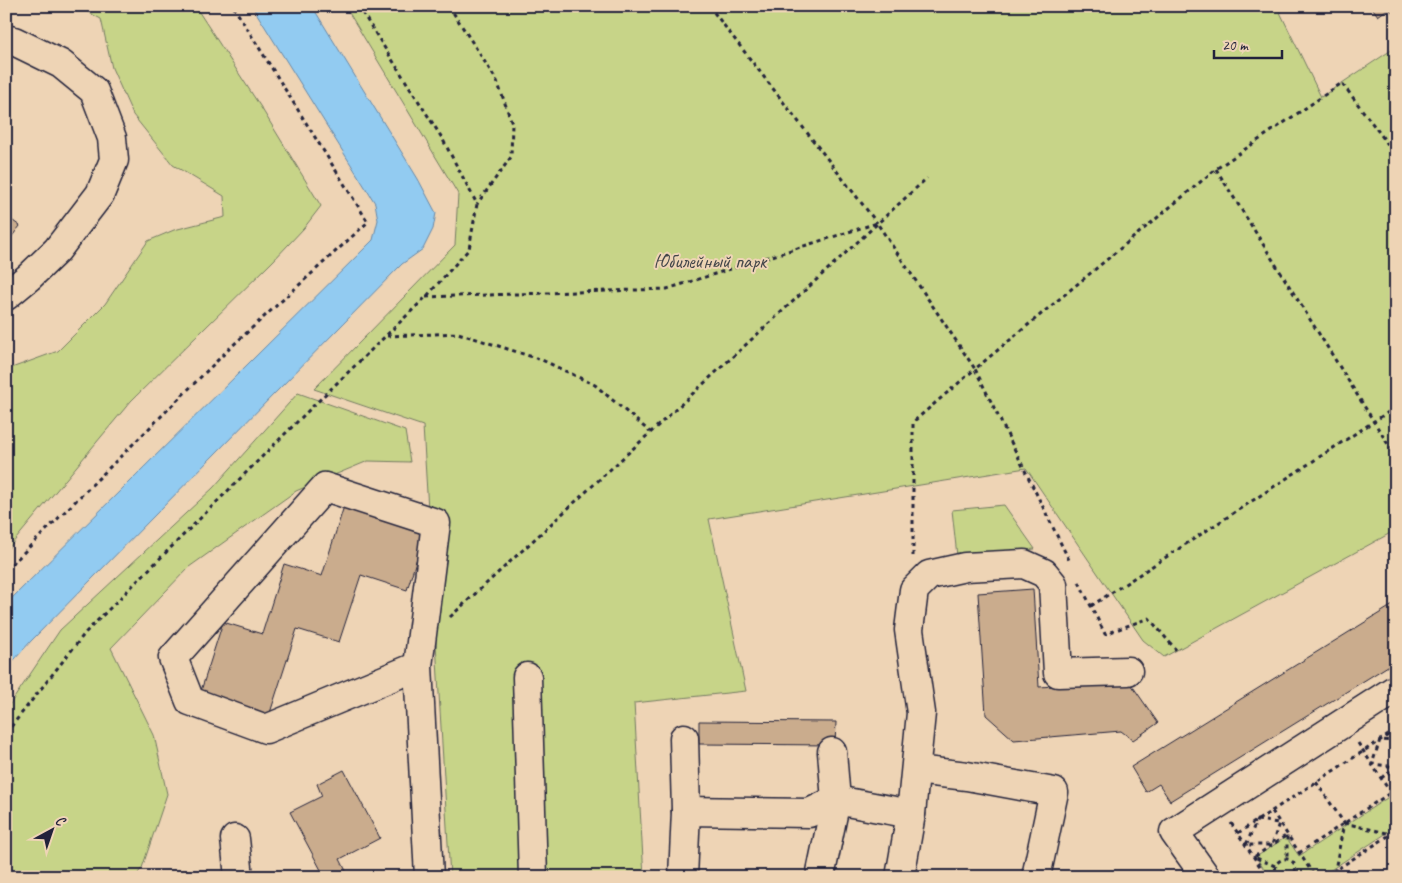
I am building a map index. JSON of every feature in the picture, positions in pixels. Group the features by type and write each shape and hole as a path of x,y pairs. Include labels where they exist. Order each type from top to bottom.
{"street":[{"path":"6,39 61,64 94,91 112,138 114,160 100,194 58,250 6,296"},
{"path":"418,666 266,729 190,701 173,658 324,487 436,523 418,666 429,877"},
{"path":"900,877 911,814 921,713 909,630 914,590 929,575 965,567 1024,564 1044,573 1053,584 1058,673 1128,671"},
{"path":"527,677 534,877"},
{"path":"1206,877 1174,832 1396,689"},
{"path":"683,877 686,811 684,738"},
{"path":"820,877 836,800 832,752"},
{"path":"916,770 967,776 1054,792 1036,877"},
{"path":"686,811 809,813 836,800 911,814"},
{"path":"235,839 239,877"}],"path":[{"path":"6,570 230,348 368,222 233,6"},
{"path":"358,6 442,138 477,204"},
{"path":"6,733 86,632 426,297 470,249 477,204 512,157 512,122 497,81 449,6"},
{"path":"709,6 877,223 975,369 1073,570"},
{"path":"914,590 913,422 1216,169 1342,83 1396,155"},
{"path":"1216,169 1396,456"},
{"path":"449,618 926,178"},
{"path":"426,297 667,289 877,223"},
{"path":"386,336 458,333 542,360 595,385 650,432"},
{"path":"1091,606 1396,407"},
{"path":"1078,579 1105,634 1149,618 1176,650"},
{"path":"1344,722 1396,801"},
{"path":"1238,833 1396,730"},
{"path":"1380,740 1396,741"},
{"path":"1372,764 1380,740"},
{"path":"1372,764 1396,767"},
{"path":"1381,778 1396,767"},
{"path":"1316,782 1344,823 1391,834"},
{"path":"1299,853 1390,793"},
{"path":"1219,803 1267,877"},
{"path":"1272,811 1315,877"},
{"path":"1257,820 1279,823"},
{"path":"1246,845 1257,820"},
{"path":"1272,845 1279,823"},
{"path":"1336,870 1344,823"},
{"path":"1325,877 1396,831"},
{"path":"1254,857 1287,835"},
{"path":"1287,835 1287,859"},
{"path":"1246,845 1272,845"},
{"path":"1254,857 1275,866"},
{"path":"1278,877 1275,873 1275,866 1278,861 1287,859 1296,866 1294,875 1305,877"}],"green space":[{"path":"76,6 195,6 262,109 321,206 304,228 273,261 131,401 6,551 6,370 58,351 105,304 148,241 174,230 225,217 224,196 173,165 133,115 112,68 101,19"},
{"name":"Юбилейный парк","path":"345,6 1277,6 1321,97 1396,47 1396,530 1164,657 1143,640 1026,468 709,519 746,691 634,703 644,877 450,877 423,426 314,389 455,245 458,194"},
{"path":"298,393 405,431 410,462 368,461 296,491 189,567 111,648 154,735 167,794 142,868 135,877 6,877 6,710 60,630 213,488"},
{"path":"1004,505 1035,549 957,556 952,510"},
{"path":"1390,796 1396,804 1396,827 1320,877 1269,877 1256,857 1286,837 1299,856"}],"water":[{"path":"252,6 312,6 418,179 436,213 433,229 423,249 402,264 31,641 6,669 6,604 373,240 378,220 375,203"}],"building":[{"path":"1371,6 1396,6 1396,17 1389,8 1378,16"},
{"path":"6,216 20,226 6,244"},
{"path":"344,506 425,532 407,590 361,575 339,642 297,629 269,716 200,694 223,622 262,634 284,564 322,576"},
{"path":"1033,589 1039,687 1129,681 1158,723 1133,740 1121,731 1014,740 986,715 978,593"},
{"path":"1396,603 1396,661 1170,801 1159,784 1146,792 1131,767"},
{"path":"699,721 836,722 835,745 699,744"},
{"path":"344,770 380,838 340,859 349,877 317,877 315,873 321,870 290,812 322,796 317,784"}]}
